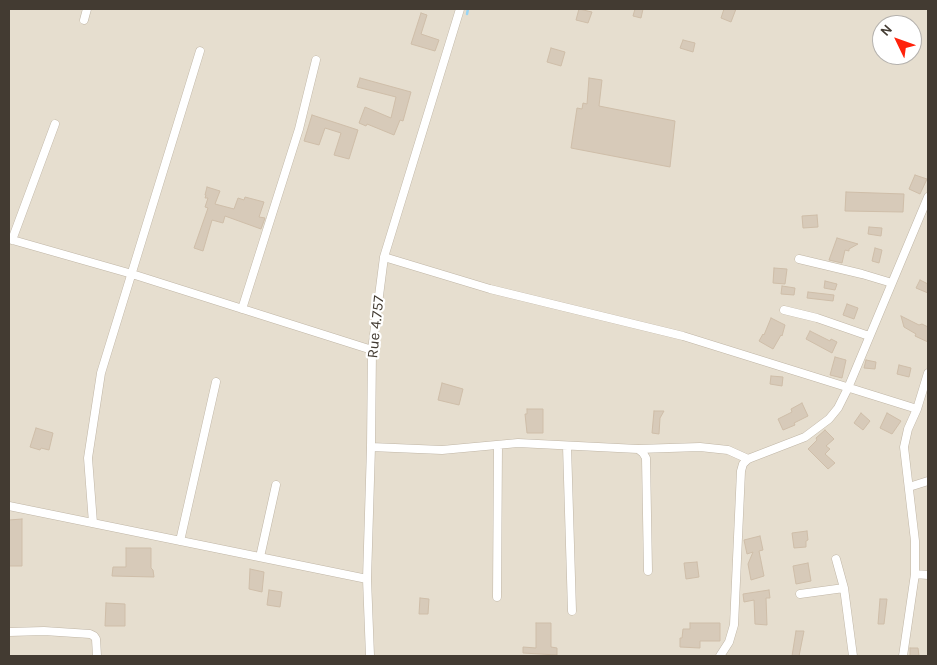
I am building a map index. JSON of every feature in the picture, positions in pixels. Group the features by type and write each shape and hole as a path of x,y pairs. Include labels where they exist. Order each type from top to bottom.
{"street":[{"path":"84,20 87,9"},
{"name":"Rue 4.757","path":"370,656 367,579 372,350 384,257 460,9"},
{"path":"93,523 88,458 101,373 200,51"},
{"path":"242,309 298,129 316,60"},
{"path":"55,124 10,240 132,274 372,350"},
{"path":"720,656 729,642 734,625 741,471 743,464 748,459 805,437 829,419 838,408 928,197"},
{"path":"384,257 490,289 683,336 917,409"},
{"path":"800,259 892,283"},
{"path":"784,310 817,318 869,336"},
{"path":"903,656 915,574 915,541 904,447 908,428 917,409 928,373"},
{"path":"180,541 216,382"},
{"path":"371,447 442,450 518,444 638,449 700,447 728,450 748,459"},
{"path":"497,597 498,445"},
{"path":"567,446 572,611"},
{"path":"638,449 643,452 646,458 648,571"},
{"path":"909,487 928,481"},
{"path":"260,557 276,485"},
{"path":"9,506 367,579"},
{"path":"836,559 844,588 852,656"},
{"path":"915,574 928,575"},
{"path":"800,594 844,588"},
{"path":"9,632 90,634 96,639 97,656"}],"shaded area":[{"path":"9,9 928,9 928,656 9,656"}],"building":[{"path":"579,9 592,12 588,23 576,20"},
{"path":"635,9 643,9 641,18 633,16"},
{"path":"724,9 736,9 731,22 721,18"},
{"path":"421,13 427,15 421,34 439,40 435,51 411,44"},
{"path":"683,40 695,43 693,52 680,48"},
{"path":"551,48 565,52 561,66 547,62"},
{"path":"360,78 411,92 403,121 400,120 394,135 367,124 366,126 359,123 365,107 391,118 396,97 357,87"},
{"path":"589,78 602,80 599,106 675,121 670,167 571,148 577,108 582,109 583,103 587,104"},
{"path":"312,115 358,130 349,159 334,155 341,133 325,128 319,145 304,141"},
{"path":"915,175 927,179 920,194 909,189"},
{"path":"207,187 220,191 215,204 234,209 238,198 244,200 245,197 264,202 259,217 265,218 261,229 225,216 223,223 212,220 203,251 194,248 208,208 205,207 208,198 205,198"},
{"path":"846,192 904,194 903,212 845,211"},
{"path":"817,215 818,227 803,228 802,216"},
{"path":"869,227 882,228 881,236 868,234"},
{"path":"837,238 858,244 849,249 849,251 845,250 842,263 829,260"},
{"path":"875,248 882,250 879,263 872,261"},
{"path":"774,268 787,269 785,284 773,283"},
{"path":"920,280 928,284 928,293 916,288"},
{"path":"825,281 837,284 835,290 824,288"},
{"path":"782,286 795,288 794,295 781,294"},
{"path":"808,292 834,295 833,301 807,298"},
{"path":"847,304 858,308 854,319 843,315"},
{"path":"901,316 919,325 922,324 928,327 928,342 915,336 916,334 904,327"},
{"path":"771,318 785,325 782,336 773,349 759,341 764,335"},
{"path":"810,331 830,341 831,339 837,342 832,353 806,339"},
{"path":"835,357 846,360 842,378 830,375"},
{"path":"866,360 876,362 875,369 864,368"},
{"path":"899,365 911,368 909,377 897,374"},
{"path":"771,376 783,377 782,386 770,384"},
{"path":"442,383 463,389 459,405 438,400"},
{"path":"802,403 808,416 794,423 795,425 783,430 778,419 792,412 791,409"},
{"path":"527,409 543,409 543,433 527,433 525,414 527,414"},
{"path":"654,411 664,411 660,418 659,434 652,433"},
{"path":"861,413 870,421 863,430 854,423"},
{"path":"887,413 901,421 892,434 880,428"},
{"path":"36,428 53,433 49,450 30,447"},
{"path":"825,430 834,439 826,446 830,449 825,454 835,463 828,469 808,449"},
{"path":"22,519 22,566 9,566 9,520"},
{"path":"807,531 808,540 806,541 806,547 794,548 792,533"},
{"path":"760,536 763,550 759,551 764,576 751,580 748,564 753,552 747,554 744,540"},
{"path":"126,548 151,548 151,568 154,577 112,576 113,567 126,567"},
{"path":"697,562 699,577 686,579 684,563"},
{"path":"808,563 811,581 796,584 793,566"},
{"path":"250,569 264,572 262,592 249,589"},
{"path":"269,590 282,592 280,607 267,605"},
{"path":"769,590 770,598 766,598 767,625 755,624 754,600 744,602 743,594"},
{"path":"420,598 429,599 428,614 419,614"},
{"path":"880,599 887,599 884,624 878,624"},
{"path":"106,603 125,604 125,626 105,626"},
{"path":"536,623 551,623 551,647 557,648 557,655 523,653 523,647 536,648"},
{"path":"690,623 720,623 720,641 700,641 700,648 680,647 683,629 690,629"},
{"path":"796,631 804,631 799,656 792,656"},
{"path":"910,648 918,648 919,656 910,656"}],"waterway":[{"path":"467,14 468,9"}]}
